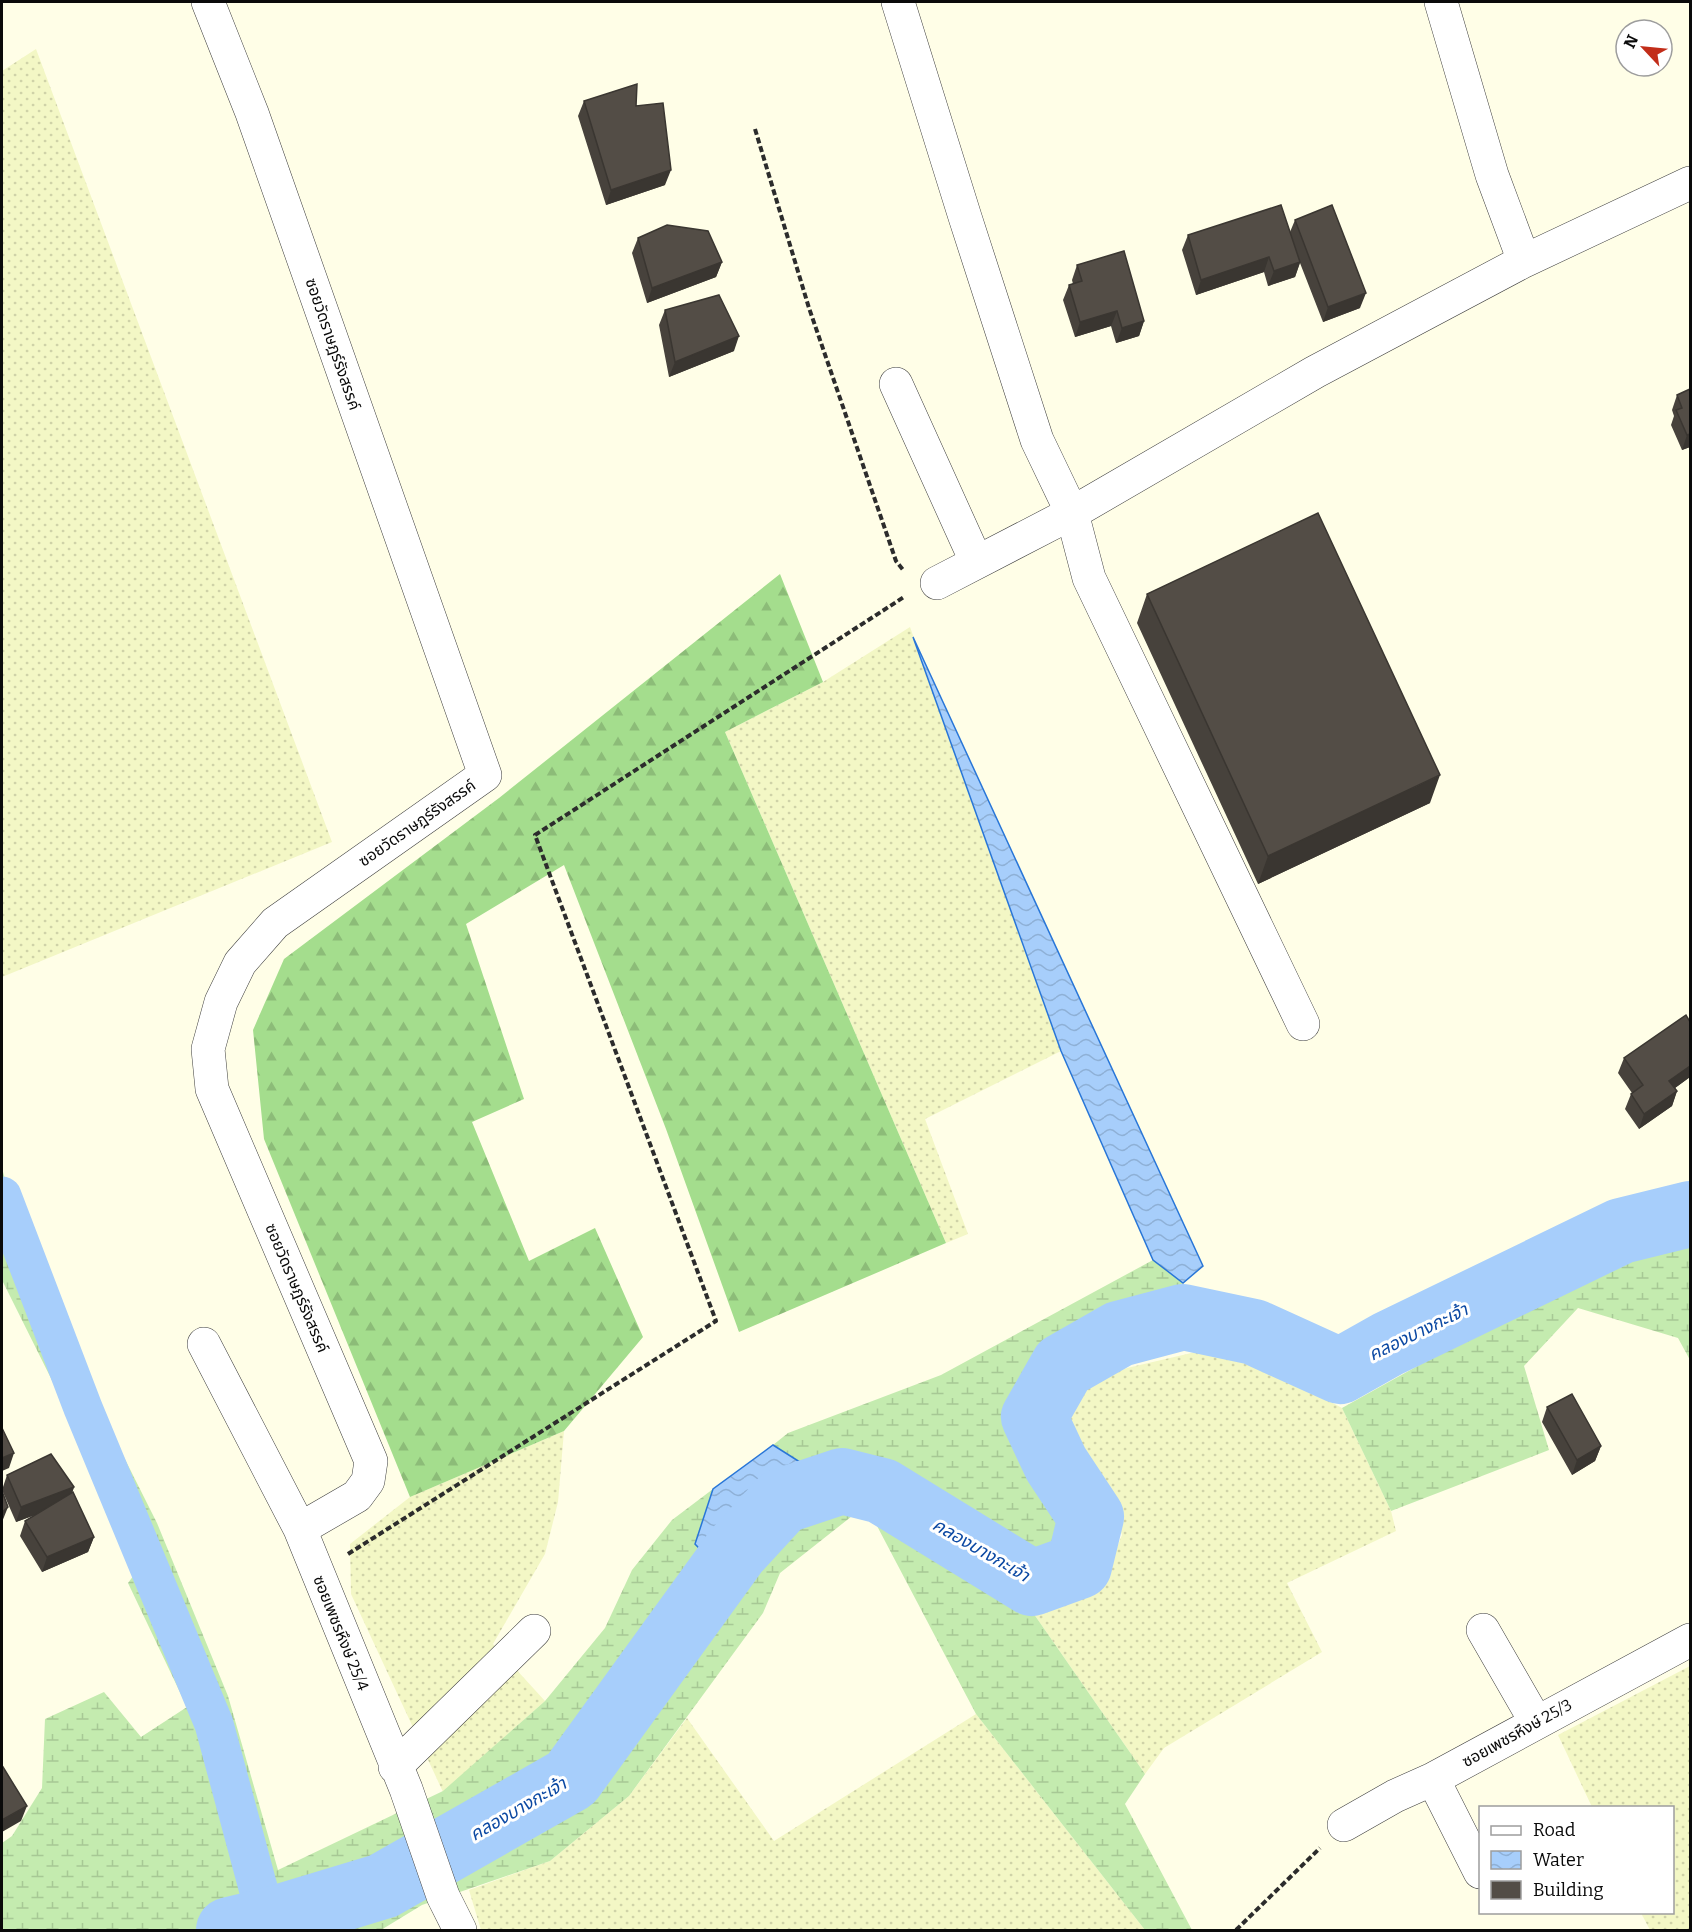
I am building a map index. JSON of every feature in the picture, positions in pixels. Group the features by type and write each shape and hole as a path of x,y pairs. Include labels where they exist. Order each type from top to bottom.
{"street":[{"name":"ซอยวัดราษฎร์รังสรรค์","path":"208,2 252,113 485,775 275,923 240,963 221,1002 208,1049 212,1089 371,1461 368,1481 357,1496 300,1529"},
{"path":"898,2 1037,440 1072,513 1089,578 1303,1024"},
{"path":"1441,2 1492,175 1524,261"},
{"path":"919,585 976,561 1072,513 1316,372 1524,261 1690,183"},
{"path":"896,384 976,561"},
{"name":"ซอยเพชรหึงษ์ 25/4","path":"204,1344 300,1529 400,1778 443,1896 460,1930"},
{"path":"1483,1630 1536,1722"},
{"path":"400,1778 534,1631"},
{"name":"ซอยเพชรหึงษ์ 25/3","path":"1344,1825 1690,1640"},
{"path":"1433,1779 1479,1870"}],"path":[{"path":"317,1573 716,1321 535,835 919,585 896,561 812,319 755,129"},
{"path":"1236,1930 1344,1825"}],"green space":[{"path":"36,49 332,842 2,977 2,71"},
{"path":"780,574 823,682 725,732 946,1243 739,1332 666,1129 564,865 466,924 524,1099 472,1122 529,1261 595,1228 643,1337 564,1431 410,1497 264,1139 253,1030 284,959 499,798"},
{"path":"910,627 1061,1051 925,1119 968,1234 946,1243 725,732 823,682"},
{"path":"2,1168 29,1268 157,1523 228,1696 278,1870 443,1791 545,1701 605,1628 632,1570 672,1520 713,1489 695,1544 733,1581 770,1533 840,1489 773,1445 788,1433 941,1375 1153,1260 1183,1283 1031,1382 1009,1416 1062,1508 1067,1542 1028,1563 1029,1607 1145,1774 1125,1804 1192,1930 1145,1930 976,1714 866,1505 780,1573 763,1613 629,1796 550,1861 422,1905 381,1930 2,1930 2,1843 12,1836 42,1788 45,1719 104,1692 141,1737 187,1707 128,1583 143,1563 2,1280"},
{"path":"1690,1247 1690,1360 1678,1338 1578,1308 1524,1366 1549,1450 1391,1511 1342,1408 1547,1294 1640,1256"},
{"path":"1217,1347 1251,1359 1342,1408 1391,1511 1396,1531 1287,1583 1322,1652 1164,1748 1145,1774 1029,1607 1105,1577 1122,1535 1103,1480 1067,1429 1066,1407 1086,1382 1127,1368"},
{"path":"564,1431 558,1502 545,1554 493,1644 545,1701 443,1792 351,1594 350,1544 410,1497"},
{"path":"1690,1666 1690,1930 1650,1930 1642,1914 1674,1914 1674,1806 1592,1806 1558,1735"},
{"path":"976,1714 1145,1930 481,1930 469,1890 550,1861 629,1796 687,1718 774,1841"}],"water":[{"path":"913,637 1203,1266 1183,1283 1153,1260 1061,1051"},
{"path":"773,1445 841,1488 770,1533 732,1582 695,1544 713,1489"}],"building":[{"path":"637,84 636,106 663,103 671,170 611,190 584,101"},
{"path":"1281,205 1300,262 1274,271 1269,257 1201,280 1188,235"},
{"path":"1332,205 1366,293 1328,307 1295,220"},
{"path":"667,225 708,231 722,262 652,288 638,238"},
{"path":"1124,251 1144,321 1122,328 1117,311 1080,322 1069,285 1082,281 1077,265"},
{"path":"719,295 739,336 675,362 665,310"},
{"path":"1690,389 1690,434 1687,435 1676,410 1682,408 1677,395"},
{"path":"1318,513 1440,775 1268,856 1147,594"},
{"path":"1686,1015 1690,1022 1690,1066 1669,1081 1677,1091 1644,1114 1631,1094 1643,1085 1624,1058"},
{"path":"1572,1394 1601,1446 1577,1460 1547,1407"},
{"path":"2,1428 14,1453 2,1458"},
{"path":"51,1454 74,1487 21,1507 7,1475"},
{"path":"2,1491 8,1507 2,1512"},
{"path":"73,1492 94,1537 47,1557 25,1521"},
{"path":"2,1768 27,1806 2,1820"}],"waterway":[{"path":"2,1196 83,1408 214,1724 267,1921"},
{"name":"คลองบางกะเจ้า","path":"229,1930 383,1886 571,1779 736,1551 782,1501 842,1481 882,1491 1032,1583 1079,1566 1091,1517 1056,1464 1034,1417 1063,1366 1119,1334 1183,1317 1254,1332 1340,1371 1388,1344 1621,1231 1690,1214"}]}
